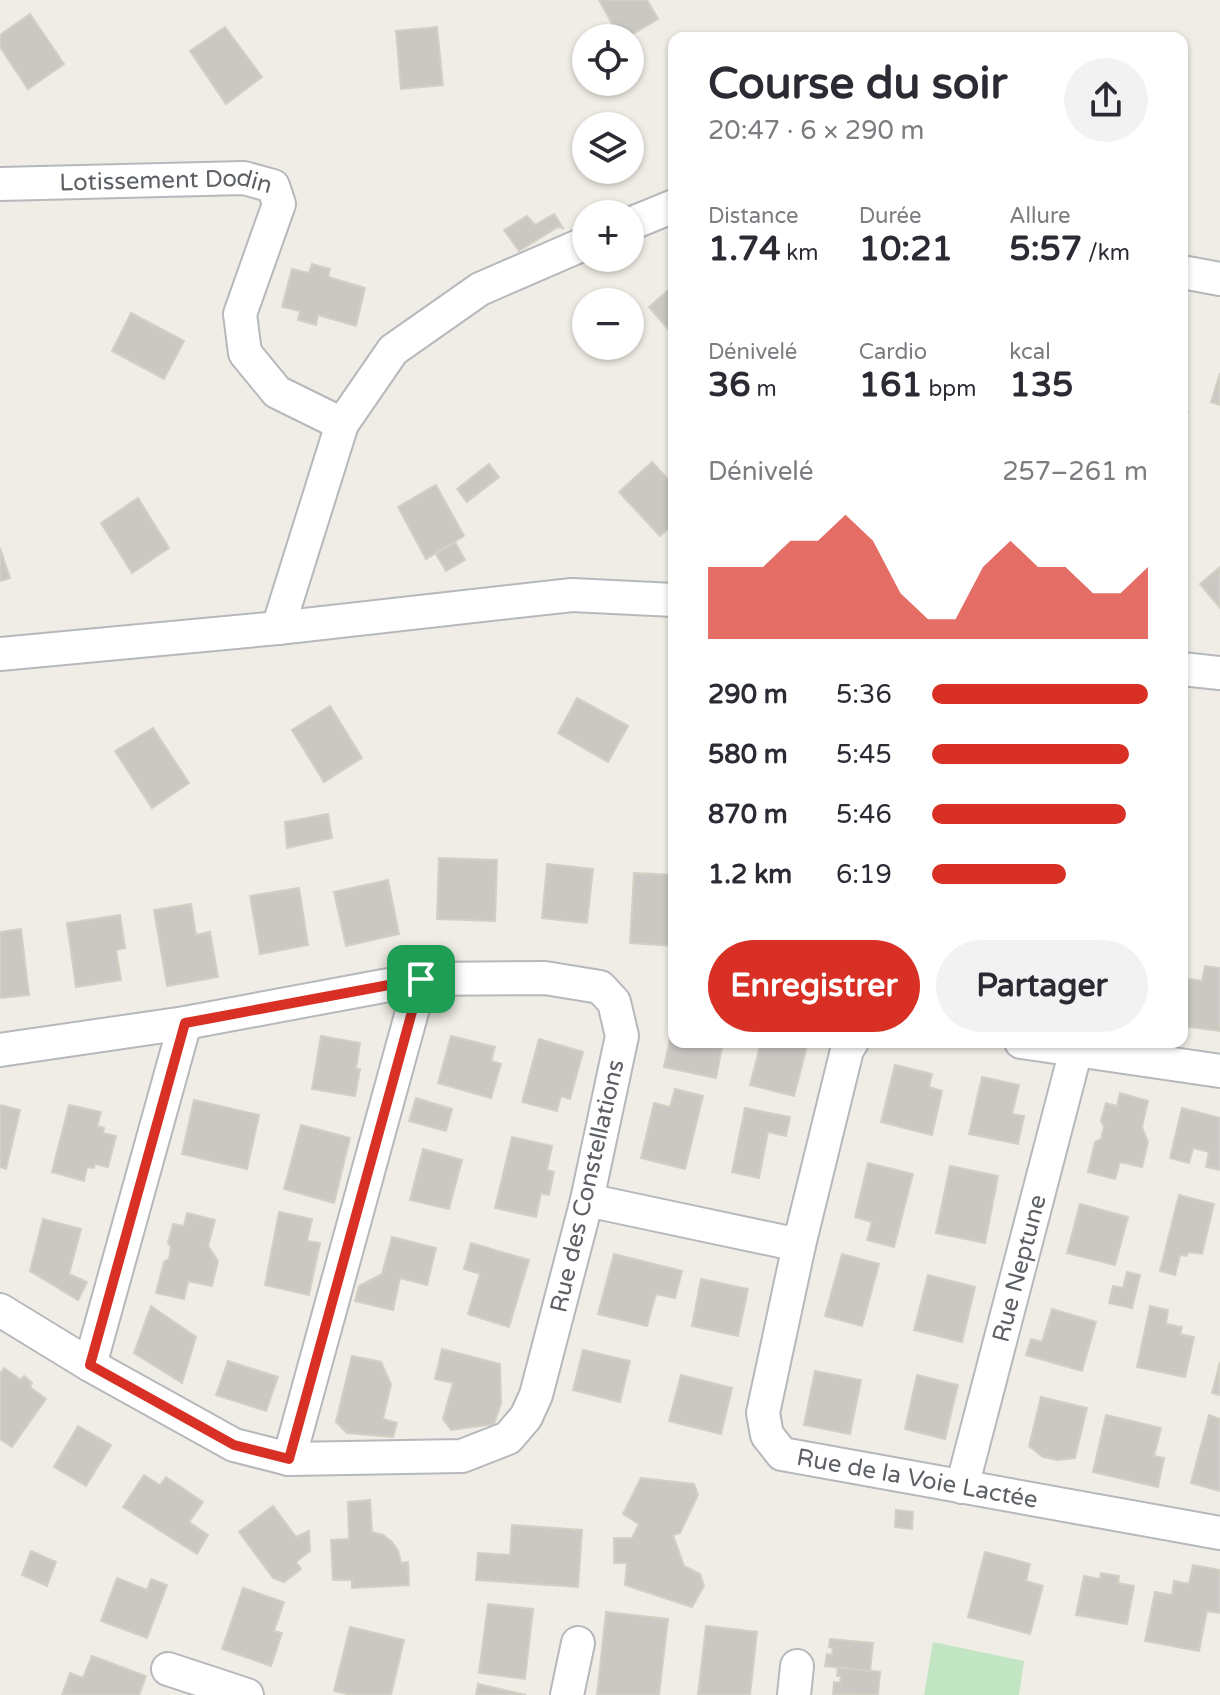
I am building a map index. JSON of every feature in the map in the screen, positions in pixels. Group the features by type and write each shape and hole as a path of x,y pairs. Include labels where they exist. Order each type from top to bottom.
{"street":[{"name":"Lotissement Dodin","path":"0,184 244,178 273,186 279,204 240,314 245,353 277,392 342,424"},
{"path":"644,218 668,208"},
{"path":"278,628 342,424 393,350 480,289 572,249"},
{"path":"1188,273 1220,279"},
{"path":"0,654 278,628 572,595 668,600"},
{"path":"1188,670 1220,673"},
{"name":"Rue des Constellations","path":"0,1050 185,1023 421,979 545,978 600,987 614,1002 622,1036 587,1200 536,1395 526,1417 508,1438 462,1456 289,1459 234,1445 90,1365 0,1310"},
{"path":"289,1459 421,979"},
{"path":"90,1365 185,1023"},
{"name":"Rue de la Voie Lactée","path":"848,1048 799,1245 763,1413 767,1435 782,1454 1220,1533"},
{"path":"1062,1048 1220,1071"},
{"name":"Rue Neptune","path":"962,1487 1076,1050"},
{"path":"587,1200 799,1245"},
{"path":"567,1695 578,1643"},
{"path":"168,1669 247,1695"}],"green space":[{"path":"933,1642 1024,1661 1019,1695 924,1695"}],"building":[{"path":"599,0 647,0 658,19 644,27 644,24 612,24"},
{"path":"30,14 64,64 28,89 0,47 0,35"},
{"path":"225,27 262,77 226,104 190,51"},
{"path":"437,27 443,85 401,89 396,31"},
{"path":"554,214 563,228 558,227 519,251 504,230 527,216 535,225"},
{"path":"312,264 330,269 328,277 365,288 356,326 318,315 316,325 298,320 300,311 282,307 292,269 309,273"},
{"path":"668,290 668,329 649,307"},
{"path":"131,313 184,341 164,379 112,351"},
{"path":"1220,373 1220,405 1211,402"},
{"path":"652,462 668,479 668,529 660,536 619,492"},
{"path":"489,464 499,477 467,502 457,489"},
{"path":"436,485 464,536 426,559 398,507"},
{"path":"138,498 169,548 132,573 101,523"},
{"path":"455,542 465,560 446,571 436,554"},
{"path":"0,548 10,578 0,581"},
{"path":"1220,567 1220,608 1200,584"},
{"path":"577,698 628,726 608,762 558,733"},
{"path":"330,706 362,758 324,782 292,730"},
{"path":"153,728 189,783 152,808 115,751"},
{"path":"328,814 332,838 287,848 285,822"},
{"path":"439,858 497,860 495,921 437,919"},
{"path":"547,864 593,869 587,923 542,918"},
{"path":"634,873 668,875 668,946 630,943"},
{"path":"388,880 399,934 346,946 334,892"},
{"path":"299,888 308,945 260,954 250,896"},
{"path":"191,904 196,935 210,932 218,977 167,986 154,910"},
{"path":"120,915 125,948 116,950 121,980 76,987 67,923"},
{"path":"21,929 29,995 0,998 0,932"},
{"path":"1205,966 1220,968 1220,1031 1188,1027 1188,979 1202,981"},
{"path":"321,1036 360,1043 356,1069 360,1069 355,1096 312,1089"},
{"path":"451,1036 495,1047 491,1061 501,1064 491,1098 438,1083"},
{"path":"539,1039 583,1052 570,1099 561,1096 557,1111 522,1102"},
{"path":"668,1048 722,1048 716,1078 664,1067"},
{"path":"759,1048 806,1048 794,1096 750,1085"},
{"path":"895,1065 932,1074 929,1087 942,1091 932,1135 881,1122"},
{"path":"982,1077 1019,1085 1012,1114 1024,1116 1018,1144 969,1134"},
{"path":"675,1089 703,1096 685,1169 641,1158 654,1103 670,1107"},
{"path":"1120,1093 1148,1101 1142,1127 1148,1142 1142,1167 1120,1162 1115,1179 1088,1172 1095,1142 1101,1139 1104,1127 1101,1121 1106,1103 1117,1106"},
{"path":"416,1098 452,1109 446,1131 409,1121"},
{"path":"194,1100 259,1115 247,1169 182,1154"},
{"path":"0,1105 20,1110 6,1169 0,1167"},
{"path":"69,1105 101,1112 97,1126 104,1128 103,1133 116,1136 108,1167 95,1164 94,1168 87,1167 84,1181 52,1172"},
{"path":"745,1108 790,1117 786,1136 768,1132 759,1178 732,1172"},
{"path":"1182,1108 1220,1118 1220,1170 1206,1167 1209,1152 1193,1148 1189,1163 1170,1158"},
{"path":"301,1125 350,1138 334,1203 284,1189"},
{"path":"512,1137 552,1146 547,1170 554,1172 549,1195 541,1193 536,1217 495,1208"},
{"path":"423,1149 462,1160 449,1209 410,1200"},
{"path":"868,1163 913,1174 894,1247 867,1240 872,1222 855,1217"},
{"path":"950,1166 998,1176 985,1243 936,1233"},
{"path":"1179,1195 1214,1204 1202,1254 1188,1252 1187,1256 1180,1255 1175,1275 1160,1271"},
{"path":"1080,1204 1128,1217 1115,1265 1067,1253"},
{"path":"279,1212 312,1219 307,1241 320,1243 309,1295 265,1285"},
{"path":"187,1213 215,1220 208,1246 218,1261 212,1286 188,1281 184,1299 156,1293 164,1262 169,1259 171,1247 168,1243 173,1224 184,1226"},
{"path":"43,1219 81,1229 69,1274 87,1282 78,1300 30,1271"},
{"path":"392,1237 436,1248 427,1285 400,1278 393,1310 355,1301 359,1286 382,1274"},
{"path":"471,1243 529,1260 509,1327 468,1314 480,1274 464,1269"},
{"path":"614,1254 682,1271 675,1298 656,1294 647,1326 598,1314"},
{"path":"842,1254 879,1264 862,1326 825,1316"},
{"path":"1127,1272 1140,1275 1132,1308 1109,1303 1113,1286 1123,1288"},
{"path":"928,1275 975,1287 962,1342 914,1330"},
{"path":"701,1279 748,1289 738,1336 692,1326"},
{"path":"151,1306 196,1337 182,1383 134,1353"},
{"path":"1150,1306 1168,1310 1166,1324 1182,1327 1180,1334 1194,1337 1185,1377 1137,1367"},
{"path":"1052,1309 1096,1322 1082,1371 1026,1355 1031,1339 1042,1342"},
{"path":"442,1349 500,1364 501,1403 494,1424 451,1430 443,1419 453,1383 435,1379"},
{"path":"583,1350 630,1361 620,1402 573,1390"},
{"path":"352,1356 381,1362 391,1384 383,1419 397,1423 393,1437 347,1433 336,1422"},
{"path":"228,1361 278,1377 266,1411 216,1395"},
{"path":"1220,1362 1220,1395 1212,1393"},
{"path":"4,1368 21,1380 24,1376 32,1383 30,1387 46,1399 12,1447 0,1439 0,1374"},
{"path":"815,1371 861,1380 850,1434 804,1425"},
{"path":"681,1375 732,1388 721,1434 669,1421"},
{"path":"917,1375 958,1385 945,1439 905,1429"},
{"path":"1041,1397 1087,1408 1075,1458 1058,1460 1043,1457 1029,1446"},
{"path":"1106,1415 1161,1428 1154,1456 1164,1458 1158,1487 1093,1472"},
{"path":"1209,1415 1220,1419 1220,1491 1191,1483"},
{"path":"78,1426 111,1445 86,1486 54,1467"},
{"path":"144,1475 160,1485 166,1477 203,1502 189,1522 208,1535 197,1554 123,1507"},
{"path":"641,1478 694,1484 698,1495 680,1533 673,1535 684,1566 700,1574 704,1586 692,1607 625,1585 627,1563 614,1563 614,1538 632,1538 639,1524 623,1514"},
{"path":"370,1500 372,1532 392,1542 401,1563 408,1562 409,1585 352,1588 352,1580 333,1580 331,1540 349,1539 348,1502"},
{"path":"273,1506 296,1537 309,1531 310,1551 296,1562 301,1569 284,1582 273,1578 239,1532"},
{"path":"896,1510 913,1512 912,1529 895,1527"},
{"path":"512,1525 582,1530 578,1587 476,1580 478,1553 510,1555"},
{"path":"31,1551 56,1562 47,1586 22,1575"},
{"path":"985,1552 1030,1564 1026,1581 1043,1586 1030,1634 968,1617"},
{"path":"1193,1565 1220,1570 1220,1613 1207,1611 1199,1651 1145,1641 1155,1592 1172,1595 1174,1581 1189,1584"},
{"path":"1101,1573 1119,1576 1118,1583 1134,1586 1127,1624 1076,1615 1084,1576 1100,1579"},
{"path":"117,1578 147,1590 151,1579 167,1585 147,1638 101,1621"},
{"path":"243,1588 284,1602 274,1631 282,1633 271,1666 222,1649"},
{"path":"488,1604 533,1609 525,1679 479,1673"},
{"path":"606,1612 668,1619 659,1695 597,1695"},
{"path":"706,1626 757,1632 750,1695 698,1695"},
{"path":"350,1627 404,1640 391,1695 351,1695 334,1691"},
{"path":"830,1639 873,1643 870,1671 825,1666 827,1654 832,1655"},
{"path":"92,1656 146,1676 139,1695 62,1695 70,1673 83,1678"},
{"path":"838,1667 880,1672 878,1695 833,1694 834,1682 840,1683"},
{"path":"478,1684 526,1695 476,1695"}],"route":[{"path":"421,979 289,1459 234,1445 90,1365 185,1023 421,979"}]}
